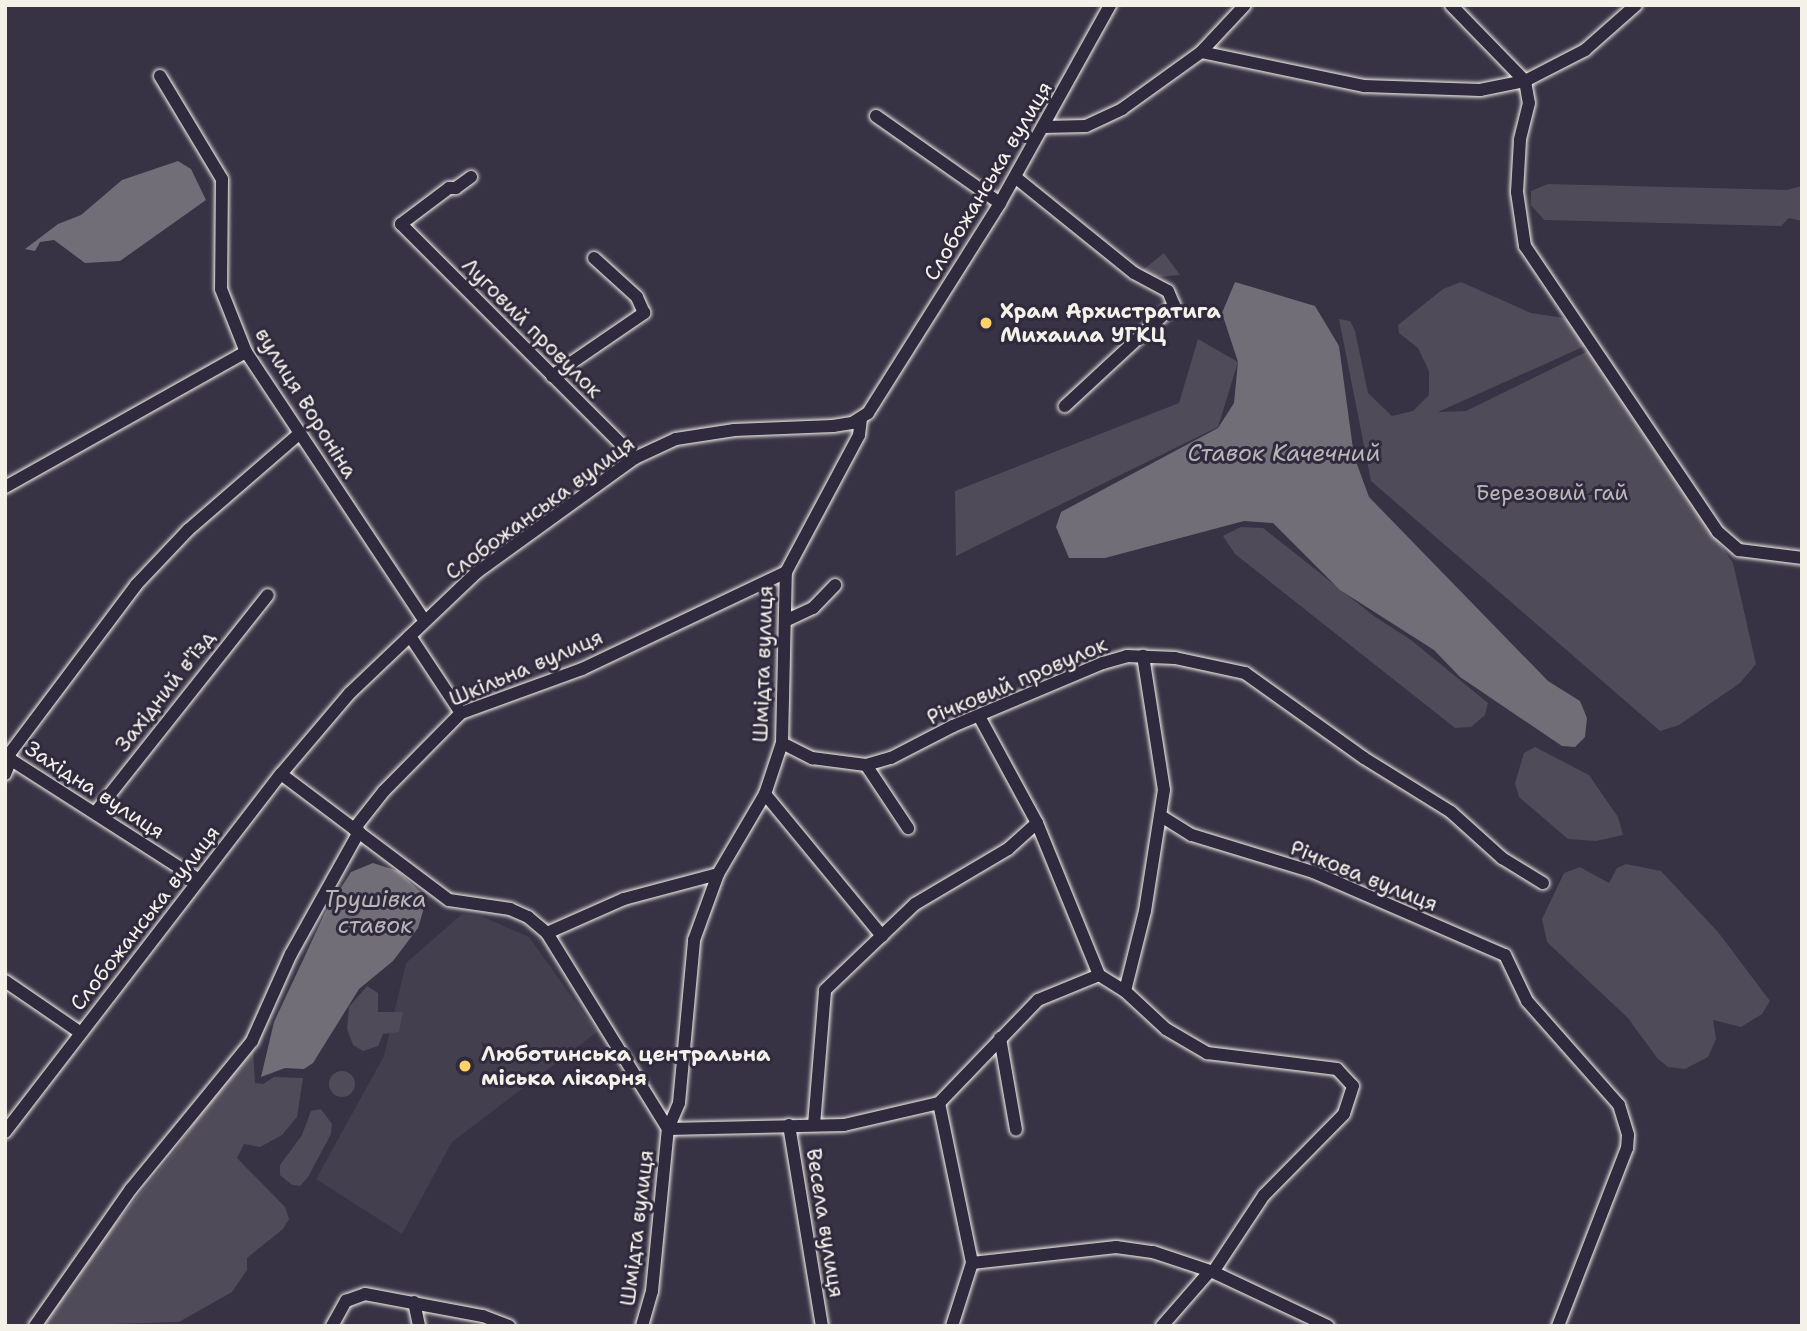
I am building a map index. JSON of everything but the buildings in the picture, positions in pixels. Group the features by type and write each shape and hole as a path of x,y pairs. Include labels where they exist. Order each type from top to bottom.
{"street":[{"name":"Слобожанська вулиця","path":"7,1127 281,774 350,693 477,573 635,458 694,435 833,426 861,419 875,405 1000,203 1110,5"},
{"path":"1044,127 1086,126 1122,109 1201,52 1245,5"},
{"path":"1451,5 1525,81 1529,103 1520,140 1517,192 1525,246 1717,532 1738,550 1802,558"},
{"path":"1201,52 1364,86 1437,91 1525,81 1585,50 1636,5"},
{"name":"вулиця Вороніна","path":"160,76 222,179 221,289 246,352 425,621"},
{"path":"876,117 1000,203"},
{"name":"Луговий провулок","path":"471,177 456,188 449,188 401,225 635,458"},
{"path":"1015,177 1134,273 1168,291 1174,305 1065,406"},
{"path":"552,376 643,313 637,297 594,258"},
{"path":"5,487 246,352"},
{"name":"Шмідта вулиця","path":"642,1326 652,1291 668,1129 679,1103 694,940 718,874 765,794 782,743 786,572 859,435 861,419"},
{"path":"5,774 8,757 136,585 188,530 300,433"},
{"name":"Шкільна вулиця","path":"35,1326 131,1189 252,1041 291,954 356,831 384,791 461,713 582,668 786,572"},
{"path":"785,621 813,608 835,584"},
{"name":"Західний в'їзд","path":"95,813 268,595"},
{"path":"410,636 461,713"},
{"path":"1125,991 1161,816 1164,774 1143,656"},
{"name":"Річковий провулок","path":"782,743 812,758 866,765 980,718 1081,671 1143,656 1245,673 1364,758 1451,812 1502,858 1543,883"},
{"path":"980,718 1037,823 1099,975 1125,991 1166,1029 1207,1053 1337,1069 1353,1086 1350,1105 1264,1195 1211,1271 1162,1326"},
{"name":"Західна вулиця","path":"8,757 199,880"},
{"path":"866,765 908,828"},
{"path":"281,774 449,900 510,909 528,917 547,933 668,1129 844,1125 939,1103 1038,1000 1099,975"},
{"path":"765,794 882,936"},
{"name":"Річкова вулиця","path":"1161,816 1192,835 1313,872 1494,947 1505,955 1527,1001 1619,1105 1628,1135 1627,1148 1558,1326"},
{"path":"814,1125 825,990 915,904 1008,849 1037,823"},
{"path":"547,933 624,899 718,874"},
{"path":"5,981 81,1033"},
{"path":"1000,1038 1016,1130"},
{"path":"939,1103 972,1263 952,1326"},
{"name":"Весела вулиця","path":"789,1125 824,1326"},
{"path":"972,1263 1116,1247 1153,1252 1211,1271 1307,1321 1328,1326"},
{"path":"332,1326 352,1296 414,1302 509,1326"},
{"path":"414,1302 419,1326"}],"shaded area":[{"name":"Люботинська центральна міська лікарня","path":"462,914 481,916 529,937 597,1032 452,1142 402,1234 316,1179 384,1056 406,963"}],"green space":[{"path":"1548,184 1787,190 1802,186 1802,221 1789,218 1781,226 1544,220 1531,205 1531,191"},
{"path":"1164,253 1180,275 1148,278 1139,273"},
{"name":"Березовий гай","path":"1461,282 1531,313 1564,318 1578,328 1585,346 1438,412 1466,411 1588,351 1733,563 1756,664 1740,683 1679,725 1660,731 1371,481 1339,319 1350,321 1355,331 1368,393 1392,416 1413,411 1429,395 1429,371 1418,348 1399,333 1398,325 1443,289"},
{"path":"1198,339 1238,362 1218,427 956,556 955,491 1179,403"},
{"path":"1241,527 1263,528 1374,616 1411,640 1488,703 1485,715 1471,727 1455,728 1235,554 1223,536"},
{"path":"1535,747 1589,775 1618,817 1623,835 1596,841 1568,839 1519,797 1515,783 1524,753"},
{"path":"1626,864 1661,871 1718,932 1770,1001 1762,1014 1741,1027 1713,1020 1716,1039 1708,1057 1685,1069 1668,1067 1657,1058 1628,1018 1547,942 1542,919 1564,873 1580,867 1609,883 1617,868"},
{"path":"367,986 378,993 378,1012 403,1012 399,1032 383,1034 378,1046 363,1051 353,1045 347,1029 349,1007"},
{"path":"244,1046 253,1049 255,1083 263,1084 274,1077 303,1078 297,1117 282,1135 260,1147 244,1144 237,1158 285,1207 289,1219 283,1229 247,1258 247,1270 232,1292 179,1322 44,1326 64,1286 176,1150"},
{"path":"342,1071 351,1075 355,1084 351,1093 342,1097 333,1093 329,1084 333,1075"},
{"path":"321,1109 332,1124 331,1134 308,1177 300,1186 292,1185 280,1175 280,1165 302,1135 311,1111"}],"water":[{"path":"178,161 191,169 206,200 120,261 85,263 54,240 40,242 35,251 25,249 58,224 81,215 122,180"},
{"name":"Ставок Качечний","path":"1235,282 1315,306 1339,346 1354,456 1369,497 1548,681 1580,701 1587,718 1585,737 1575,747 1562,746 1460,677 1434,650 1340,590 1273,523 1244,521 1105,558 1069,558 1056,527 1061,512 1218,428 1234,403 1238,362 1222,313"},
{"name":"Трушівка ставок","path":"373,863 398,871 427,898 418,928 393,961 359,989 313,1063 304,1069 285,1068 261,1077 274,1022 325,913 351,872"}],"place":[{"name":"Храм Архистратига Михаила УГКЦ","path":"986,323"},
{"name":"Люботинська центральна міська лікарня","path":"465,1066"}]}
